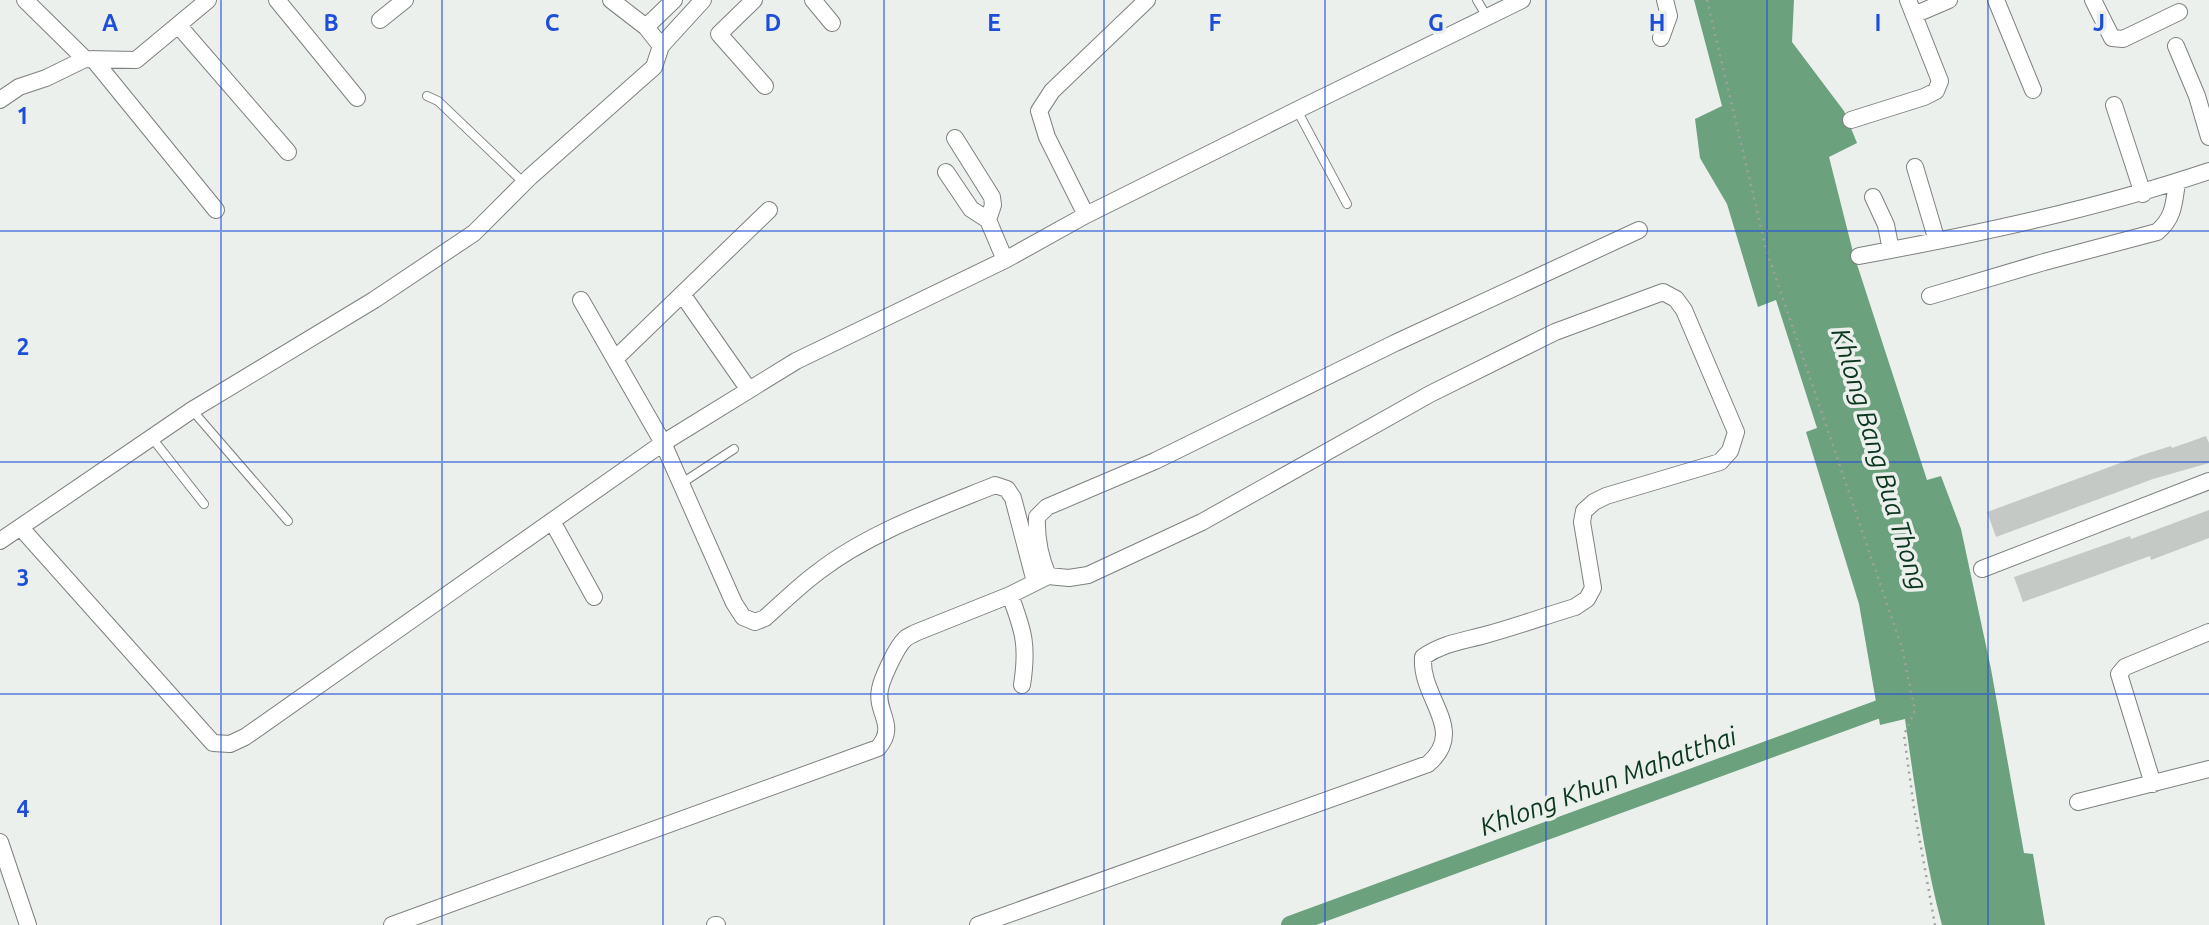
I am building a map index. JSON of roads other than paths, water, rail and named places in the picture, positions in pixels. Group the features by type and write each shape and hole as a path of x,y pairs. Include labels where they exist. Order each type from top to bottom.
{"street":[{"path":"24,0 89,59 216,210"},
{"path":"0,100 19,87 89,59 135,60 208,0"},
{"path":"276,0 357,98"},
{"path":"380,20 405,0"},
{"path":"611,0 646,27 661,46"},
{"path":"646,27 674,0"},
{"path":"0,541 192,410 374,300 474,233 524,183 654,67 661,46 703,0"},
{"path":"754,0 719,34 765,86"},
{"path":"813,0 832,23"},
{"path":"1086,215 1047,137 1039,111 1052,91 1147,0"},
{"path":"21,528 213,743 230,744 256,729 663,443 796,361 1004,260 1086,215 1522,0"},
{"path":"1661,38 1670,16 1665,0"},
{"path":"1850,120 1936,91 1940,81 1911,8 1949,0"},
{"path":"1996,0 2033,90"},
{"path":"2093,0 2112,38 2123,38 2179,12"},
{"path":"178,25 288,152"},
{"path":"2176,46 2197,96 2209,137"},
{"path":"2114,105 2143,194"},
{"path":"955,138 992,197 993,205 988,220"},
{"path":"1914,167 1937,241"},
{"path":"1860,256 2143,194 2209,171"},
{"path":"946,172 971,209 988,220 1004,260"},
{"path":"1930,296 2157,232 2167,223 2174,209 2177,182"},
{"path":"1873,197 1885,225 1891,250"},
{"path":"616,358 769,210"},
{"path":"1042,579 1036,533 1037,517 1047,507 1155,461 1407,337 1639,230"},
{"path":"393,925 878,748 886,739 887,730 880,689 898,648 905,639 1042,579 1088,575 1202,522 1430,394 1555,332 1663,292 1676,299 1684,310 1736,432 1730,451 1720,463 1606,496 1584,511 1582,522 1593,588 1587,599 1575,607 1483,636 1453,642 1434,649 1423,657 1422,671 1446,734 1439,754 1428,764 978,925"},
{"path":"682,294 749,390"},
{"path":"581,300 663,443 734,603 743,617 755,622 765,618 819,571 868,541 995,485 1007,489 1013,498 1042,579"},
{"path":"1982,569 2209,481"},
{"path":"552,521 594,597"},
{"path":"1010,595 1025,635 1026,659 1022,685"},
{"path":"2153,784 2119,674 2125,667 2209,632"},
{"path":"2078,802 2209,769"},
{"path":"0,842 4,866 28,925"}],"lane":[{"path":"1477,0 1488,17"},
{"path":"427,96 438,101 524,183"},
{"path":"1297,110 1347,204"},
{"path":"192,410 288,521"},
{"path":"152,438 204,504"},
{"path":"682,483 734,449"}],"water":[{"name":"Khlong Bang Bua Thong","path":"1694,0 1794,0 1792,42 1844,111 1857,143 1829,157 1853,252 1927,480 1941,476 1961,529 1991,669 2024,853 2033,854 2045,925 1942,925 1925,849 1905,719 1880,725 1859,604 1806,432 1817,428 1776,300 1758,307 1727,204 1700,158 1695,119 1722,106"}],"waterway":[{"name":"Khlong Khun Mahatthai","path":"1290,925 1898,702"}]}
